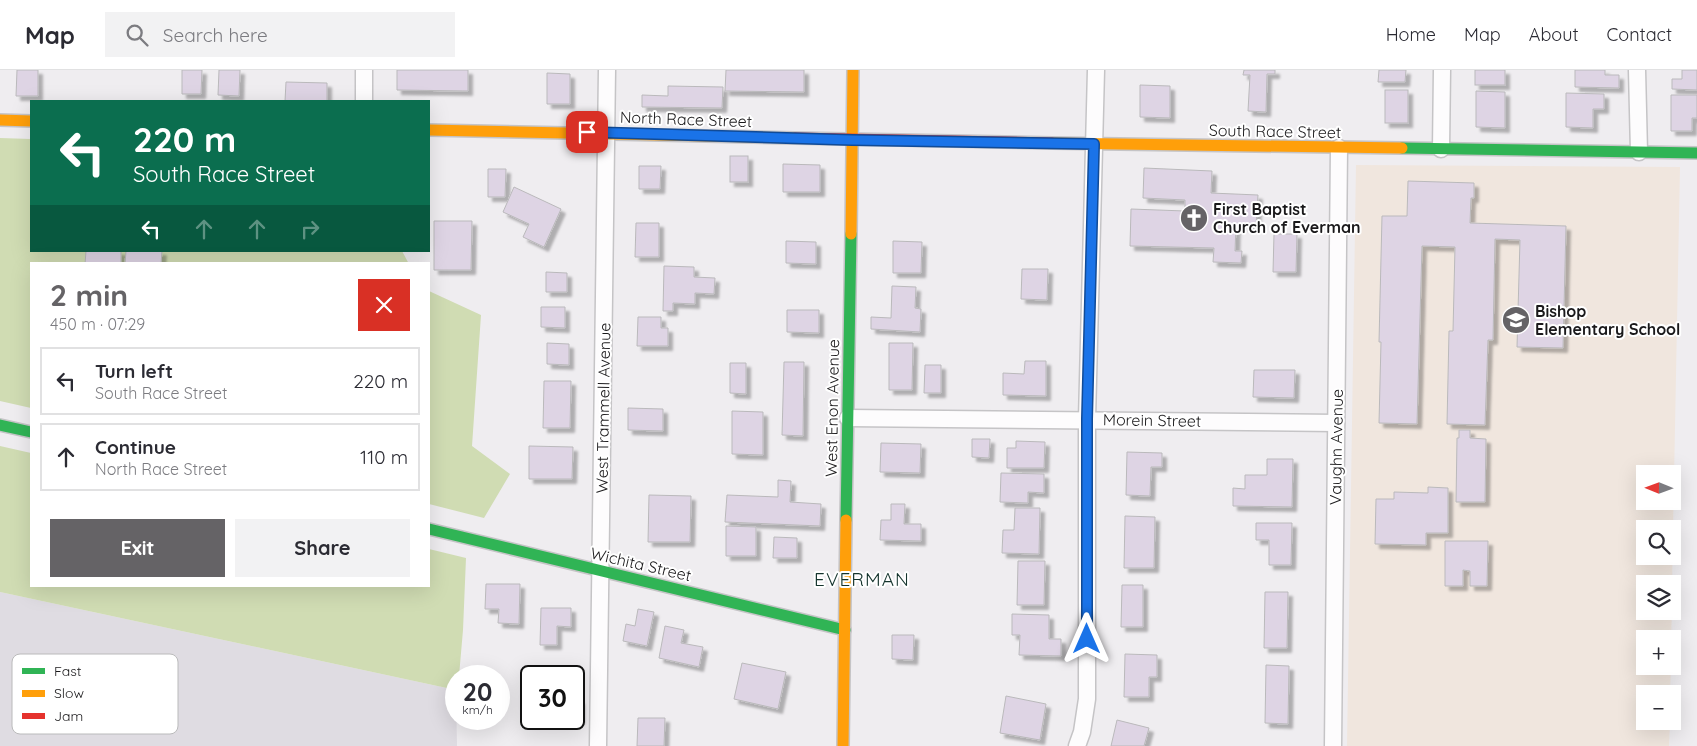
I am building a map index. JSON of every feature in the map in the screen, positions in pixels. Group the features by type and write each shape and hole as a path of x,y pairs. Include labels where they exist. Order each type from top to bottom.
{"main road":[{"name":"West Enon Avenue","path":"843,746 853,70"},
{"path":"0,120 30,121"},
{"name":"North Race Street","path":"430,130 852,140"},
{"name":"South Race Street","path":"852,140 1697,153"},
{"path":"0,424 30,432"},
{"name":"Wichita Street","path":"430,529 845,630"}],"street":[{"path":"364,70 364,100"},
{"name":"West Trammell Avenue","path":"598,746 599,571 608,70"},
{"path":"1077,746 1082,732 1087,699 1087,419 1096,70"},
{"path":"1442,70 1442,149"},
{"path":"1637,70 1639,152"},
{"name":"Vaughn Avenue","path":"1333,746 1339,148"},
{"name":"Morein Street","path":"848,418 1336,423"}],"shaded area":[{"name":"Bishop Elementary School","path":"1356,165 1680,167 1674,465 1636,465 1636,510 1673,510 1673,520 1636,520 1636,565 1672,565 1672,575 1636,575 1636,620 1672,620 1671,630 1636,630 1636,675 1671,675 1670,685 1636,685 1636,730 1670,730 1669,746 1347,746"},
{"path":"0,592 445,688 445,730 457,730 457,746 0,746"}],"green space":[{"path":"0,138 30,139 30,252 403,252 408,262 30,262 30,408 0,401"},
{"path":"430,291 481,315 472,446 510,474 484,518 430,504"},
{"path":"0,446 30,453 30,587 430,587 430,549 466,558 460,665 445,665 445,688 0,592"}],"building":[{"path":"17,70 38,70 38,96 16,96"},
{"path":"182,70 202,70 201,94 182,94"},
{"path":"219,70 240,70 239,96 218,95"},
{"path":"397,70 468,70 468,91 397,90"},
{"path":"726,70 804,70 804,92 725,91"},
{"path":"1244,70 1275,70 1275,74 1267,74 1266,112 1248,111 1250,75 1243,75"},
{"path":"1379,70 1406,70 1405,82 1378,82"},
{"path":"1475,70 1505,70 1505,85 1475,85"},
{"path":"1575,70 1605,70 1605,75 1619,75 1619,88 1575,87"},
{"path":"1682,70 1697,70 1697,90 1672,89 1672,79 1682,79"},
{"path":"547,73 570,74 570,104 547,104"},
{"path":"286,82 327,83 327,100 285,100"},
{"path":"1140,85 1170,86 1170,118 1140,117"},
{"path":"668,86 723,87 722,108 642,107 642,95 668,96"},
{"path":"1385,90 1408,90 1408,123 1385,123"},
{"path":"1476,91 1505,92 1505,128 1476,127"},
{"path":"1566,93 1604,94 1604,109 1593,109 1593,128 1566,127"},
{"path":"1671,95 1697,95 1697,118 1692,118 1692,131 1671,131"},
{"path":"730,156 748,156 748,182 730,182"},
{"path":"783,164 820,165 820,192 783,192"},
{"path":"639,166 661,166 660,189 639,189"},
{"name":"First Baptist Church of Everman","path":"1144,168 1212,171 1211,193 1258,195 1256,226 1236,226 1235,251 1242,251 1241,263 1213,262 1214,248 1130,246 1131,209 1185,211 1185,200 1143,198"},
{"path":"488,169 506,169 505,197 488,197"},
{"path":"1408,181 1474,183 1470,223 1566,226 1563,348 1517,347 1520,240 1495,239 1493,340 1488,340 1485,425 1447,424 1449,331 1453,331 1455,247 1422,246 1417,424 1379,423 1382,216 1407,216"},
{"path":"514,187 561,209 544,247 523,237 529,224 503,212"},
{"path":"434,221 472,221 471,270 434,270"},
{"path":"636,223 659,223 659,257 635,257"},
{"path":"1274,234 1297,234 1296,272 1273,272"},
{"path":"786,241 816,242 816,264 786,263"},
{"path":"893,241 922,242 921,273 893,273"},
{"path":"86,252 121,252 121,262 85,262"},
{"path":"126,252 162,252 161,262 125,262"},
{"path":"664,266 694,267 694,277 715,278 714,294 695,293 695,304 673,303 673,311 663,311"},
{"path":"1022,269 1048,269 1047,300 1021,299"},
{"path":"546,272 567,273 567,292 546,292"},
{"path":"892,286 916,287 915,308 921,309 920,332 871,329 871,317 891,318"},
{"path":"541,307 565,307 565,328 541,327"},
{"path":"787,310 819,310 819,333 787,332"},
{"path":"638,317 661,317 661,328 668,328 668,346 637,346"},
{"path":"547,343 569,344 569,365 547,364"},
{"path":"889,343 913,343 912,390 889,390"},
{"path":"1025,361 1046,361 1046,396 1003,395 1003,373 1024,374"},
{"path":"784,362 804,362 803,436 782,435"},
{"path":"730,363 746,363 746,394 730,393"},
{"path":"925,365 941,365 941,393 924,393"},
{"path":"1254,370 1295,370 1294,398 1253,397"},
{"path":"544,381 571,381 570,428 543,428"},
{"path":"628,408 663,409 663,431 628,430"},
{"path":"732,411 763,412 763,455 732,454"},
{"path":"1459,430 1470,430 1470,438 1486,439 1485,502 1456,502 1457,438 1459,438"},
{"path":"972,439 990,439 989,458 972,457"},
{"path":"1016,441 1045,442 1044,468 1007,468 1007,448 1016,448"},
{"path":"881,443 921,444 920,473 880,472"},
{"path":"529,446 573,447 572,479 529,479"},
{"path":"1127,452 1162,453 1162,467 1151,467 1150,496 1126,495"},
{"path":"1267,459 1293,459 1292,507 1233,506 1233,488 1245,489 1245,475 1267,475"},
{"path":"1001,473 1044,474 1044,493 1028,492 1028,503 1000,502"},
{"path":"778,480 791,481 790,502 821,504 820,526 725,522 727,495 778,497"},
{"path":"1428,487 1448,488 1448,533 1426,533 1426,545 1375,544 1376,499 1394,499 1394,492 1428,493"},
{"path":"649,495 691,496 690,542 648,542"},
{"path":"891,504 905,504 904,524 921,524 921,541 880,540 881,520 891,520"},
{"path":"1015,508 1040,508 1039,554 1002,553 1003,530 1014,530"},
{"path":"1125,516 1155,517 1154,568 1124,568"},
{"path":"1256,523 1292,523 1291,565 1269,565 1269,540 1256,540"},
{"path":"726,526 756,527 756,556 726,556"},
{"path":"774,537 797,538 797,558 773,558"},
{"path":"1445,541 1488,541 1487,586 1470,586 1470,571 1463,570 1463,586 1445,586"},
{"path":"1018,561 1045,561 1044,605 1017,605"},
{"path":"486,584 520,584 519,624 498,623 499,609 485,609"},
{"path":"1122,585 1143,585 1143,627 1121,627"},
{"path":"1265,592 1288,592 1287,648 1264,648"},
{"path":"541,608 571,608 571,627 557,626 557,645 540,645"},
{"path":"638,609 654,612 647,646 623,641 626,624 635,626"},
{"path":"1012,614 1049,615 1049,639 1061,639 1061,656 1019,655 1020,635 1012,635"},
{"path":"665,626 684,630 681,643 703,647 699,667 659,658"},
{"path":"892,635 914,635 913,660 892,659"},
{"path":"1125,654 1157,655 1157,677 1149,677 1149,697 1124,697"},
{"path":"742,663 786,672 778,709 734,699"},
{"path":"1266,665 1289,666 1288,724 1265,723"},
{"path":"1006,696 1046,704 1040,740 1000,733"},
{"path":"638,718 665,718 664,746 637,746"},
{"path":"1117,720 1149,728 1144,746 1111,746"}],"traffic: fast":[{"path":"1402,148 1697,153"},
{"path":"846,520 851,234"},
{"path":"0,425 30,432"},
{"path":"430,529 845,630"}],"traffic: slow":[{"path":"851,234 853,70"},
{"path":"0,120 30,121"},
{"path":"430,130 795,138"},
{"path":"1052,143 1402,148"},
{"path":"843,746 846,520"}],"traffic: jam":[{"path":"795,138 1052,143"}],"place":[{"name":"First Baptist Church of Everman","path":"1194,218"},
{"name":"Bishop Elementary School","path":"1516,320"}],"district":[{"name":"EVERMAN","path":"862,579"}],"route":[{"path":"587,132 852,140 1094,144 1087,419 1087,639"}]}
